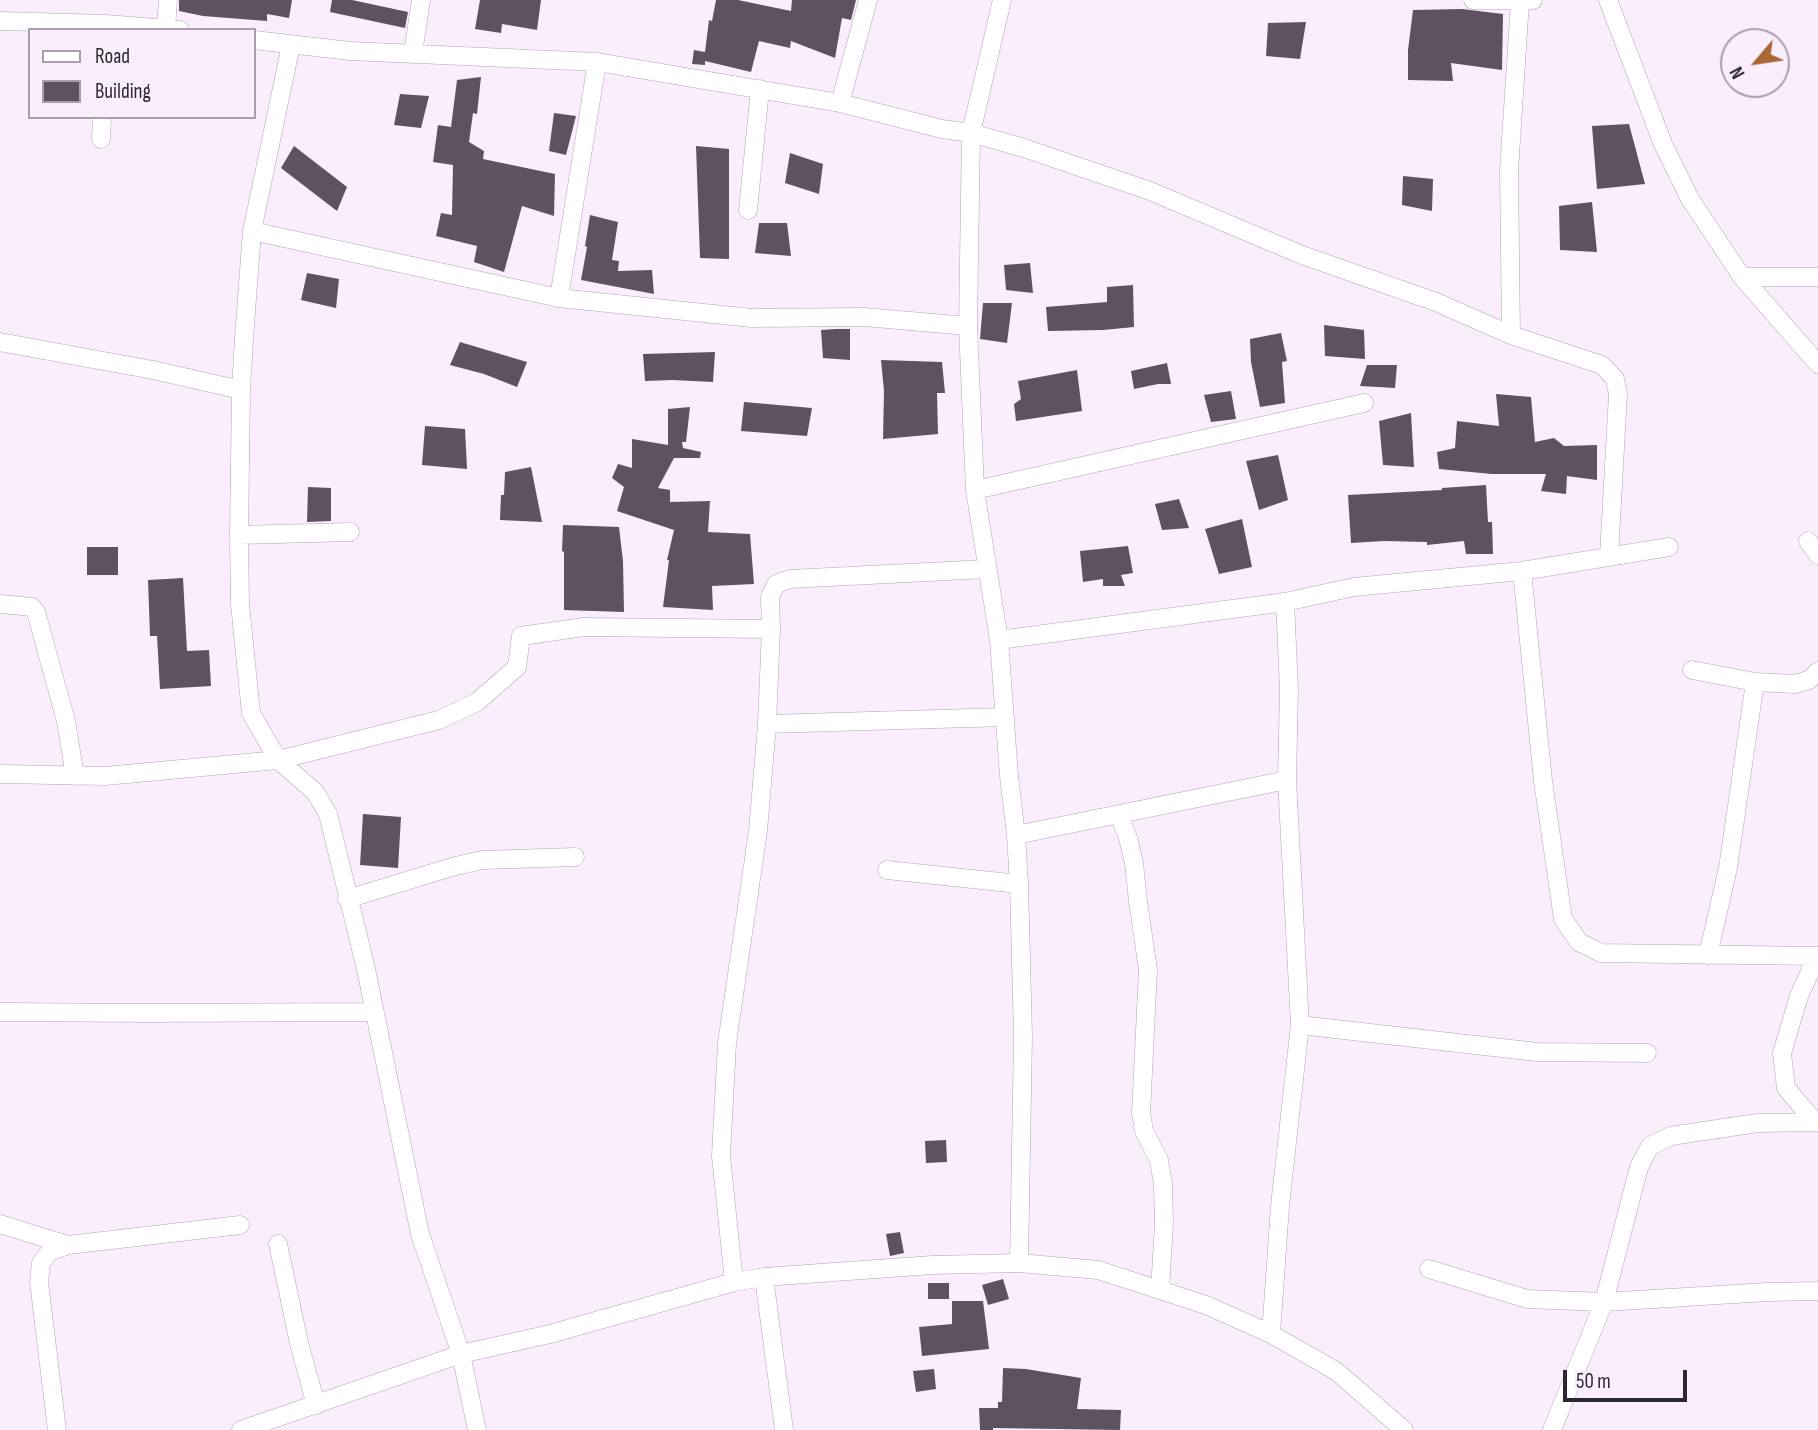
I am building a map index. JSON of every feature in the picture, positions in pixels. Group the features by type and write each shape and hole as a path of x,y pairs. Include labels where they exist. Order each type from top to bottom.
{"street":[{"path":"169,0 173,28"},
{"path":"413,53 421,0"},
{"path":"840,103 868,0"},
{"path":"1002,0 971,133 968,326 975,490 999,640 1019,884 1023,1036 1020,1263"},
{"path":"1473,0 1526,1 1510,171 1511,335"},
{"path":"1608,0 1663,144 1690,199 1742,277 1818,364"},
{"path":"0,20 140,28"},
{"path":"256,40 350,51 597,62 760,89 840,103 942,129 971,133 1150,191 1302,255 1436,302 1511,335 1602,365 1615,379 1618,394 1609,556"},
{"path":"291,45 252,231 241,390 240,604 251,713 278,760 314,792 328,814 366,969 420,1234 461,1354 477,1430"},
{"path":"559,298 597,62"},
{"path":"748,210 760,89"},
{"path":"101,139 102,119"},
{"path":"252,231 559,298 752,318 863,317 968,326"},
{"path":"1742,277 1818,277"},
{"path":"0,342 153,370 241,390"},
{"path":"975,490 1363,403"},
{"path":"239,535 350,532"},
{"path":"999,640 1285,603 1354,587 1522,571 1670,547"},
{"path":"734,1282 721,1156 722,1130 727,1043 758,831 767,724 770,597 776,584 790,579 987,569"},
{"path":"1522,571 1543,781 1563,919 1578,942 1601,953 1818,956 1799,996 1782,1053 1786,1088 1816,1122"},
{"path":"1271,1334 1280,1206 1300,1025 1287,780 1289,689 1285,603"},
{"path":"0,604 32,607 36,612 66,721 75,776"},
{"path":"0,774 105,776 278,760 439,720 477,702 517,667 521,636 584,627 771,629"},
{"path":"1692,670 1755,682 1795,684 1809,680 1818,671"},
{"path":"1707,956 1728,868 1755,682"},
{"path":"767,724 1005,718"},
{"path":"1016,835 1287,780"},
{"path":"1119,814 1134,863 1148,970 1141,1112 1144,1130 1159,1160 1163,1184 1164,1224 1160,1290"},
{"path":"347,899 482,860 575,857"},
{"path":"887,870 1019,884"},
{"path":"0,1012 374,1012"},
{"path":"1300,1025 1537,1052 1647,1053"},
{"path":"1552,1430 1604,1301 1639,1167 1650,1146 1671,1136 1757,1123 1816,1122"},
{"path":"0,1224 68,1245"},
{"path":"57,1430 38,1282 41,1263 49,1252 68,1245 240,1225"},
{"path":"278,1244 299,1343 316,1405"},
{"path":"245,1429 461,1354 550,1334 734,1282 764,1277 932,1265 1020,1263 1098,1270 1206,1306 1271,1334 1336,1371 1404,1430"},
{"path":"1429,1269 1527,1299 1604,1301 1818,1291"},
{"path":"764,1277 784,1430"}],"building":[{"path":"179,0 292,0 289,18 267,14 267,21 203,16 179,11"},
{"path":"332,0 352,0 408,12 405,28 330,12"},
{"path":"480,0 541,0 537,30 502,24 501,33 475,29"},
{"path":"716,0 738,0 791,11 792,0 856,0 851,20 842,18 835,58 791,41 790,48 759,41 751,72 705,61 705,65 692,64 694,50 705,52 709,20 712,21"},
{"path":"1462,9 1503,14 1502,70 1451,63 1453,81 1408,80 1408,50 1413,10"},
{"path":"1306,22 1300,59 1266,56 1268,23"},
{"path":"481,77 477,114 473,113 469,142 484,151 483,159 555,174 554,216 522,206 504,272 474,262 477,246 436,236 441,213 452,215 453,165 433,162 438,125 451,127 457,80"},
{"path":"400,94 429,96 421,128 394,125"},
{"path":"554,113 576,116 566,155 549,151"},
{"path":"1629,124 1645,184 1597,189 1592,126"},
{"path":"294,146 347,187 337,211 281,168"},
{"path":"696,146 729,149 729,259 700,258"},
{"path":"790,153 823,164 819,194 785,183"},
{"path":"1403,176 1433,179 1432,211 1402,205"},
{"path":"1592,202 1597,252 1560,250 1559,206"},
{"path":"590,215 618,222 612,260 619,261 618,271 652,270 654,294 581,280"},
{"path":"759,223 787,223 791,256 755,253"},
{"path":"1030,263 1033,293 1006,290 1004,265"},
{"path":"307,273 339,279 336,308 301,300"},
{"path":"1133,285 1134,327 1048,331 1046,307 1107,302 1107,287"},
{"path":"983,303 1012,303 1007,343 980,339"},
{"path":"1324,325 1364,330 1365,359 1325,356"},
{"path":"850,329 850,360 823,358 821,330"},
{"path":"1281,333 1287,361 1282,362 1285,403 1260,407 1251,362 1250,339"},
{"path":"460,342 527,362 517,387 450,365"},
{"path":"715,352 713,382 645,381 643,354"},
{"path":"881,360 942,362 945,393 937,393 938,434 883,439 884,391"},
{"path":"1167,363 1171,384 1134,389 1131,371"},
{"path":"1367,365 1397,365 1395,388 1360,386"},
{"path":"1077,370 1082,411 1016,421 1014,404 1021,399 1018,381"},
{"path":"1231,391 1236,419 1211,422 1204,395"},
{"path":"1496,394 1531,397 1535,442 1554,438 1564,446 1597,445 1597,480 1567,476 1566,494 1541,491 1546,474 1492,474 1439,469 1437,452 1455,448 1457,421 1499,426"},
{"path":"744,402 812,408 807,436 741,431"},
{"path":"690,407 683,448 701,452 700,458 674,458 658,488 670,490 670,502 710,501 708,532 750,534 754,584 712,586 713,610 663,607 667,560 674,530 617,511 624,487 612,478 618,464 632,468 632,439 668,445 668,409"},
{"path":"1411,413 1414,467 1383,465 1379,421"},
{"path":"425,426 465,429 467,469 422,465"},
{"path":"1278,455 1288,500 1259,510 1246,461"},
{"path":"531,467 542,522 500,520 505,472"},
{"path":"1486,485 1488,522 1492,522 1493,554 1466,554 1464,541 1427,545 1427,542 1351,543 1348,495"},
{"path":"308,487 331,488 331,521 307,522"},
{"path":"1179,499 1189,528 1162,530 1155,504"},
{"path":"1242,519 1252,567 1219,574 1205,529"},
{"path":"563,525 619,527 624,612 564,610"},
{"path":"1128,546 1133,573 1121,575 1125,586 1103,586 1103,579 1083,582 1080,551"},
{"path":"87,547 118,547 118,575 87,575"},
{"path":"183,578 187,651 209,650 211,686 160,689 157,636 150,636 148,580"},
{"path":"363,814 401,817 398,868 360,865"},
{"path":"946,1140 947,1162 926,1163 925,1141"},
{"path":"900,1232 904,1253 890,1256 886,1234"},
{"path":"1003,1279 1009,1299 988,1305 982,1285"},
{"path":"928,1283 949,1283 949,1299 928,1299"},
{"path":"952,1301 983,1301 989,1349 922,1356 919,1327 952,1324"},
{"path":"1003,1368 1081,1378 1077,1409 1121,1410 1120,1430 980,1430 979,1408 998,1408 998,1402 1002,1402"},
{"path":"934,1369 936,1389 916,1392 913,1371"}]}
